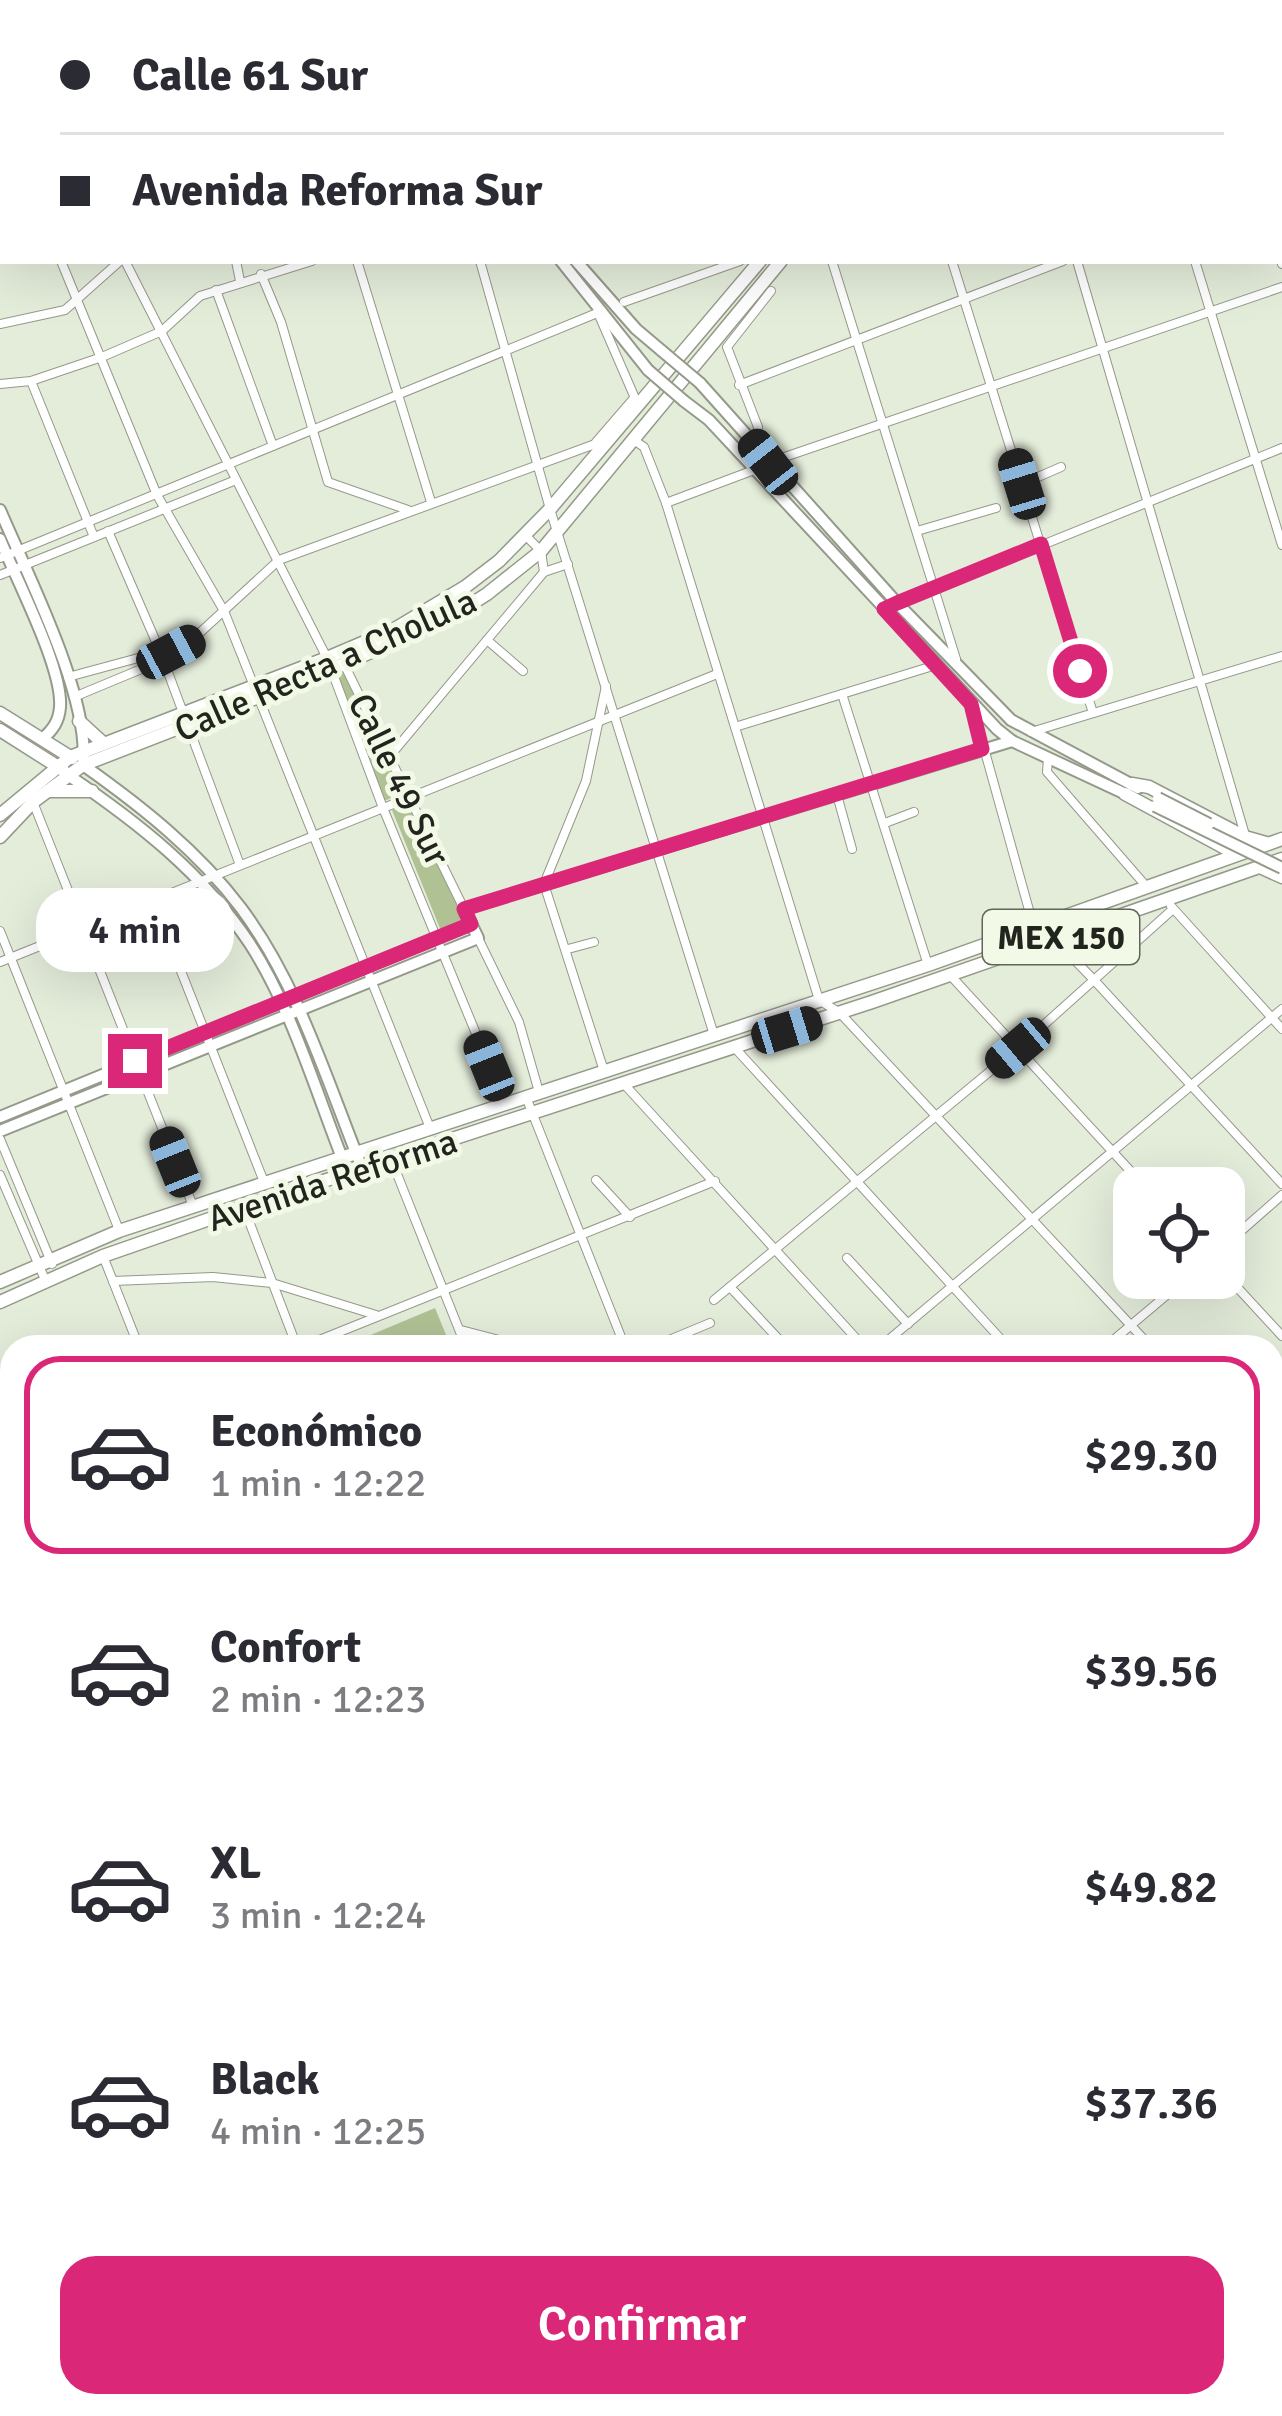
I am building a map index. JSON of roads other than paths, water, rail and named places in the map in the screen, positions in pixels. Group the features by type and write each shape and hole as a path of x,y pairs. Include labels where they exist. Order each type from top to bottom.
{"main road":[{"path":"563,264 648,370 709,420 971,704 1012,740 1157,802 1282,866"},
{"path":"579,264 636,328 721,403 768,462 1011,720 1236,854"},
{"name":"Calle Recta a Cholula","path":"334,664 465,587 525,535 757,264"},
{"name":"Calle Recta a Cholula","path":"79,758 334,664 454,615 487,594 541,551 640,444 780,264"},
{"path":"0,510 12,570 74,697 79,758"},
{"path":"0,539 8,554"},
{"path":"42,739 52,731 60,712 62,676"},
{"path":"0,713 79,758 214,875 260,935 355,1170"},
{"name":"Calle Recta a Cholula","path":"79,758 103,743 185,720"},
{"path":"79,721 103,743"},
{"path":"0,730 147,832 200,882 251,945 286,999"},
{"path":"464,909 1012,740"},
{"path":"0,837 33,802 41,786 38,754"},
{"path":"0,815 79,758"},
{"path":"41,786 92,791"},
{"path":"1129,789 1149,787 1245,837 1275,842"},
{"name":"Avenida Reforma","path":"0,1282 193,1205 715,1036 1275,842"},
{"name":"Avenida Reforma","path":"0,1302 103,1256 244,1207 1170,904 1259,867 1282,866"},
{"name":"Calle 49 Sur","path":"464,909 478,938"},
{"path":"0,1117 471,924"},
{"path":"0,1135 478,938"}],"street":[{"path":"62,264 164,509 224,611 430,1128"},
{"path":"0,325 56,314 118,264"},
{"path":"124,264 334,664 383,808 505,1104"},
{"path":"237,264 240,281"},
{"path":"0,384 31,381 102,357 162,331 200,296 300,264"},
{"path":"358,264 431,502"},
{"path":"481,264 550,508 715,1036"},
{"path":"833,264 958,666"},
{"path":"953,264 1093,713"},
{"path":"739,385 1056,264"},
{"path":"1078,264 1245,837"},
{"path":"1196,264 1282,545"},
{"path":"624,302 715,265"},
{"path":"261,274 281,322 328,482 410,511"},
{"path":"768,462 1282,287"},
{"path":"216,289 273,446"},
{"path":"758,428 727,347 771,291"},
{"path":"8,554 600,312 636,402"},
{"path":"31,381 94,537"},
{"path":"74,697 194,640 279,560 602,441"},
{"path":"640,444 666,503 819,1000 840,1013 1140,1335"},
{"path":"884,609 1282,448"},
{"path":"1022,484 1061,467"},
{"path":"666,503 754,470"},
{"path":"12,570 236,480"},
{"path":"917,531 996,508"},
{"path":"108,531 165,654 240,866"},
{"path":"525,535 541,551 544,572"},
{"path":"389,757 544,572 568,564"},
{"path":"487,640 523,671"},
{"path":"62,676 165,654"},
{"path":"1029,732 1282,656"},
{"name":"Calle 49 Sur","path":"334,664 389,757 464,909"},
{"path":"734,727 937,665"},
{"path":"0,962 718,674"},
{"path":"604,1072 544,884 586,781 606,684"},
{"path":"842,694 928,964"},
{"path":"971,704 1034,928 1054,940 1094,980 1282,1184"},
{"path":"1048,758 1047,772 1146,886"},
{"path":"836,794 852,849"},
{"path":"33,802 193,1205"},
{"path":"884,823 914,812"},
{"path":"153,900 264,1182"},
{"path":"714,1300 1018,1048 1170,904 1282,1029"},
{"path":"0,931 119,1231"},
{"name":"Calle 49 Sur","path":"478,938 519,1022 533,1095 532,1115 620,1335"},
{"path":"568,950 594,942"},
{"path":"951,976 1127,1167"},
{"path":"895,1335 1282,1009"},
{"path":"733,1046 997,1335"},
{"path":"624,1084 853,1335"},
{"path":"0,1135 51,1280"},
{"path":"391,1159 461,1335"},
{"path":"0,1175 44,1262"},
{"path":"596,1180 630,1216"},
{"path":"329,1335 715,1181"},
{"path":"1245,1228 1282,1195"},
{"path":"244,1207 294,1335"},
{"path":"103,1256 134,1335"},
{"path":"847,1258 908,1324"},
{"path":"113,1281 212,1277 272,1283 376,1316"},
{"path":"730,1287 775,1335"},
{"path":"1245,1296 1281,1335"},
{"path":"1121,1335 1163,1299"},
{"path":"681,1335 710,1323"},
{"path":"459,1330 479,1335"}]}
